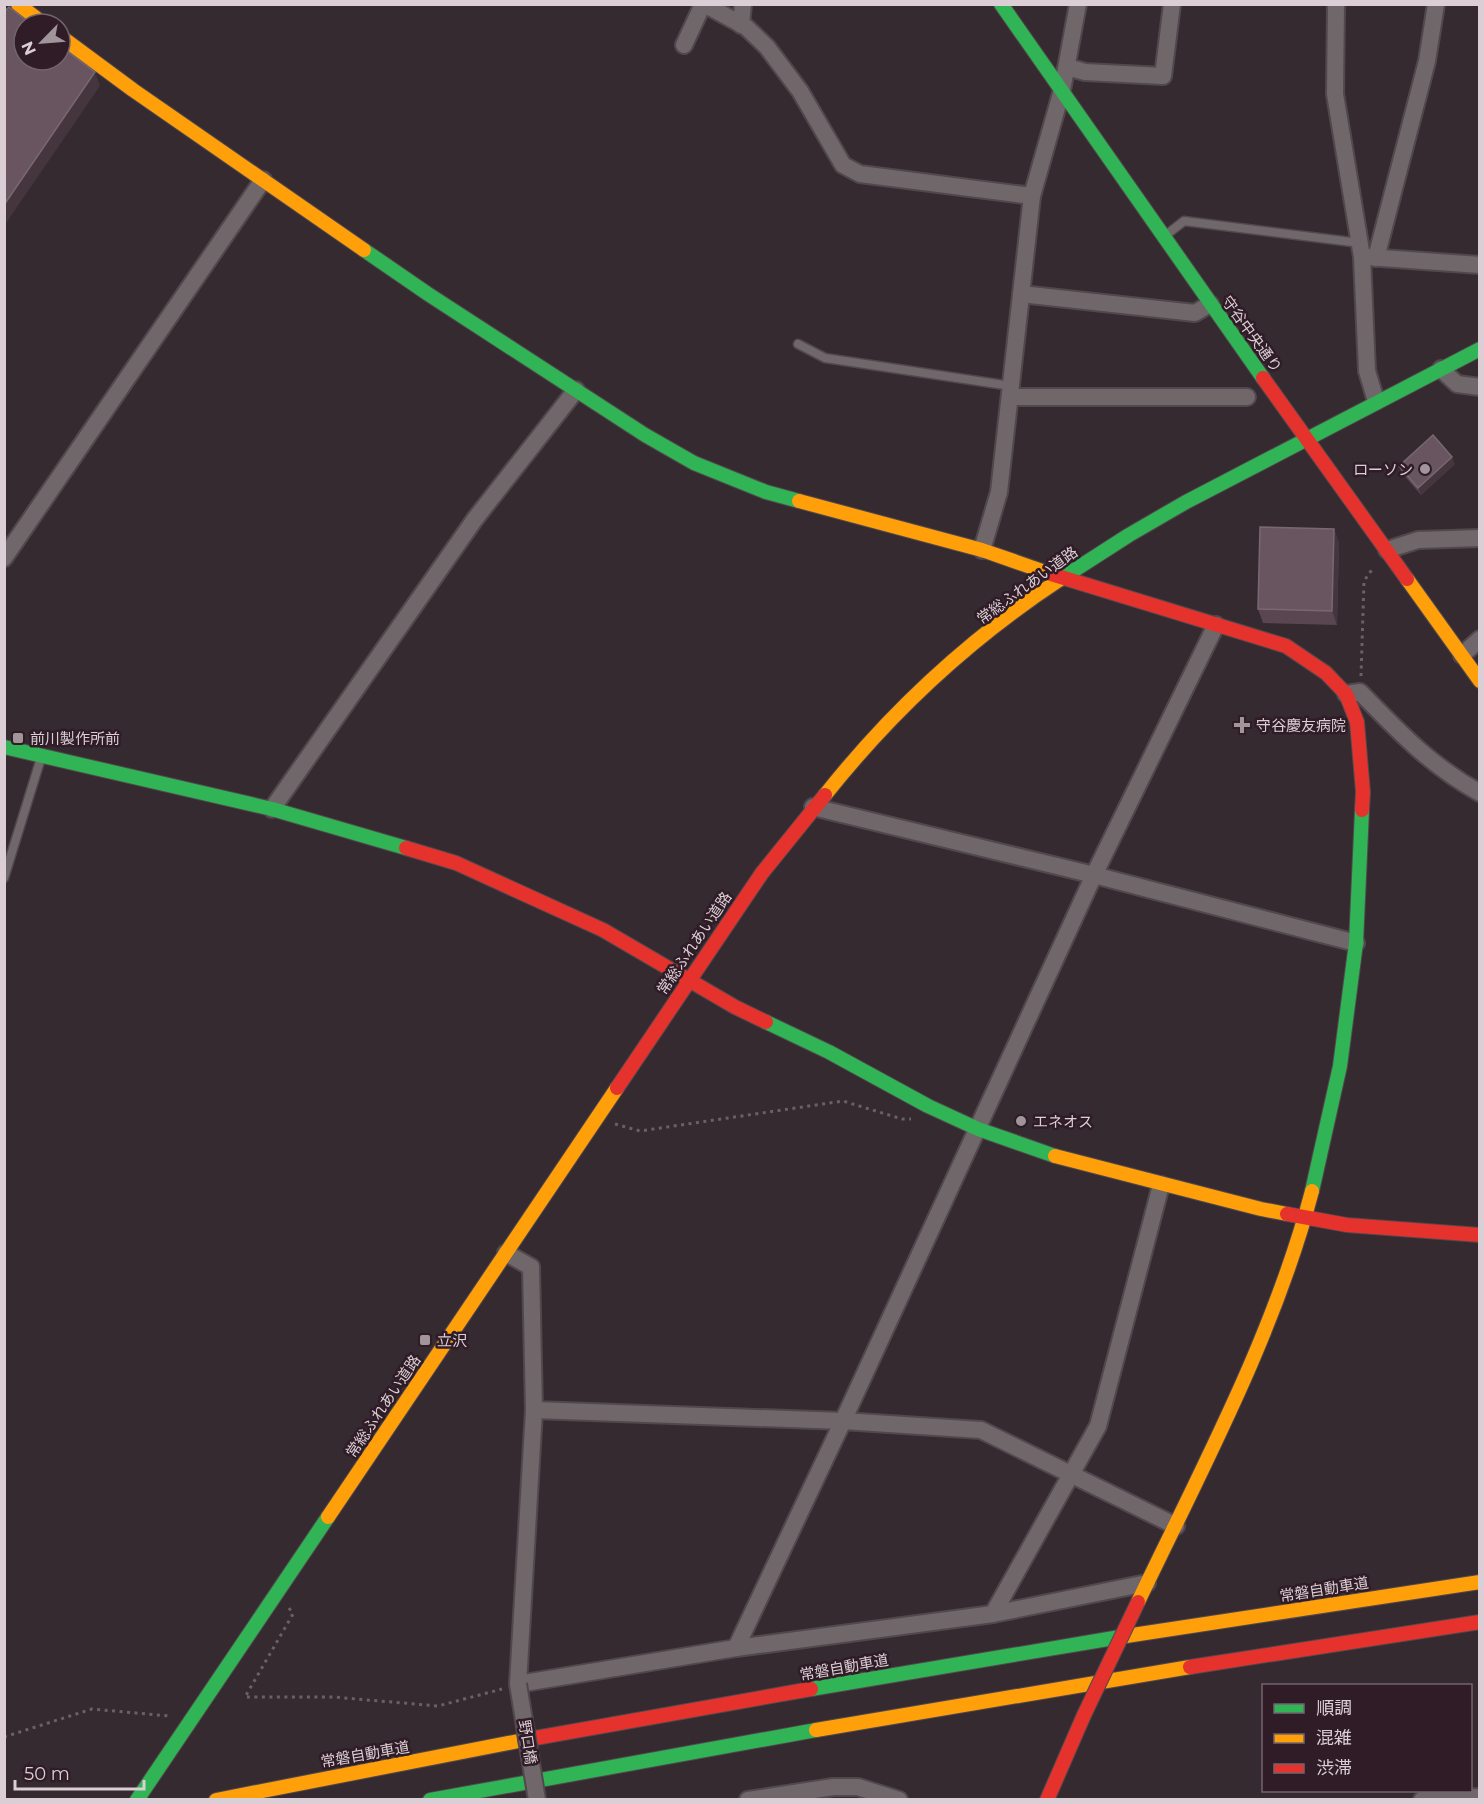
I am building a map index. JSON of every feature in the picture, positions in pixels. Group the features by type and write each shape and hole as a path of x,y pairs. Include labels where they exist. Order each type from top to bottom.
{"main road":[{"name":"守谷中央通り","path":"1001,4 1210,304 1479,681"},
{"path":"72,45 133,90 428,294 645,435 694,463 766,492 982,550 1062,578 1286,646 1353,693 1363,792 1356,944 1340,1066 1305,1217 1276,1304 1242,1382 1176,1526 1084,1715 1047,1800"},
{"name":"常総ふれあい道路","path":"137,1800 689,979 762,873 855,757 924,689 991,630 1062,578 1186,502 1306,437 1479,349"},
{"path":"4,747 272,809 456,863 603,930 735,1007 829,1052 928,1106 978,1129 1068,1161 1261,1209 1347,1226 1479,1235"},
{"name":"常磐自動車道","path":"216,1800 753,1699 1147,1633 1479,1582"},
{"path":"430,1800 750,1740 1150,1672 1479,1622"}],"street":[{"path":"684,45 704,4 741,25 767,47 800,90 843,165 860,174 1032,196"},
{"path":"741,25 743,4"},
{"path":"982,550 999,492 1032,196 1062,90 1078,4"},
{"path":"1067,67 1085,72 1163,76 1172,4"},
{"path":"1336,4 1335,94 1366,253 1366,371 1376,401"},
{"path":"1366,253 1427,61 1436,4"},
{"path":"4,558 263,180"},
{"path":"1366,253 1479,265"},
{"path":"1021,294 1195,313 1210,304"},
{"path":"1441,369 1457,384 1479,387"},
{"path":"272,809 475,519 576,390"},
{"path":"1010,391 1247,397"},
{"path":"1387,550 1418,540 1479,538"},
{"path":"736,1648 1094,875 1216,626"},
{"path":"1462,655 1479,639"},
{"path":"1353,693 1453,778 1479,793"},
{"path":"813,807 1094,875 1356,944"},
{"path":"993,1614 1098,1426 1161,1185"},
{"name":"野口橋","path":"506,1253 531,1267 534,1410 518,1684 537,1800"},
{"path":"534,1410 843,1421 981,1430 1176,1526"},
{"path":"518,1684 736,1648 993,1614 1148,1583"},
{"path":"748,1800 842,1787 858,1787 899,1800"},
{"path":"1422,1800 1479,1797"}],"lane":[{"path":"1163,237 1185,221 1366,253"},
{"path":"798,344 825,358 1010,391"},
{"path":"4,878 41,756"}],"path":[{"path":"1353,693 1364,581 1387,550"},
{"path":"596,1118 640,1131 843,1101 902,1119 916,1119 928,1106"},
{"path":"278,1591 293,1614 245,1697 333,1697 438,1706 518,1684"},
{"path":"4,1737 92,1709 190,1718"}],"building":[{"path":"9,7 15,12 12,12 12,72 72,72 72,55 95,72 4,205 4,12"},
{"path":"1433,435 1452,457 1418,488 1399,466"},
{"path":"1260,527 1334,529 1332,611 1258,609"}],"traffic: fast":[{"path":"1001,4 1263,378"},
{"path":"364,250 645,435 694,463 766,492 799,501"},
{"path":"1059,580 1186,502 1480,349"},
{"path":"4,747 272,809 406,848"},
{"path":"1312,1191 1340,1066 1356,943 1362,810"},
{"path":"766,1022 829,1052 928,1106 978,1129 1055,1156"},
{"path":"137,1800 328,1517"},
{"path":"811,1689 1126,1636"},
{"path":"430,1800 816,1730"}],"traffic: slow":[{"path":"18,4 28,12"},
{"path":"72,45 133,90 364,250"},
{"path":"799,501 982,550 1051,574"},
{"path":"1407,579 1480,681"},
{"path":"825,795 877,735 934,678 995,626 1059,580"},
{"path":"328,1517 617,1088"},
{"path":"1055,1156 1287,1214"},
{"path":"1138,1602 1257,1349 1278,1297 1312,1191"},
{"path":"1126,1636 1480,1582"},
{"path":"816,1730 1190,1667"},
{"path":"216,1800 524,1740"}],"traffic: jam":[{"path":"1263,378 1407,579"},
{"path":"1051,574 1286,646 1326,673 1346,694 1357,722 1363,792 1362,810"},
{"path":"617,1088 762,873 825,795"},
{"path":"406,848 456,863 603,930 735,1007 766,1022"},
{"path":"1287,1214 1347,1225 1480,1235"},
{"path":"1084,1715 1138,1602"},
{"path":"1190,1667 1480,1622"},
{"path":"524,1740 811,1689"},
{"path":"1047,1800 1084,1715"}],"place":[{"name":"ローソン","path":"1425,469"},
{"name":"守谷慶友病院","path":"1242,725"},
{"name":"前川製作所前","path":"18,738"},
{"name":"エネオス","path":"1021,1121"},
{"name":"立沢","path":"425,1340"}]}
